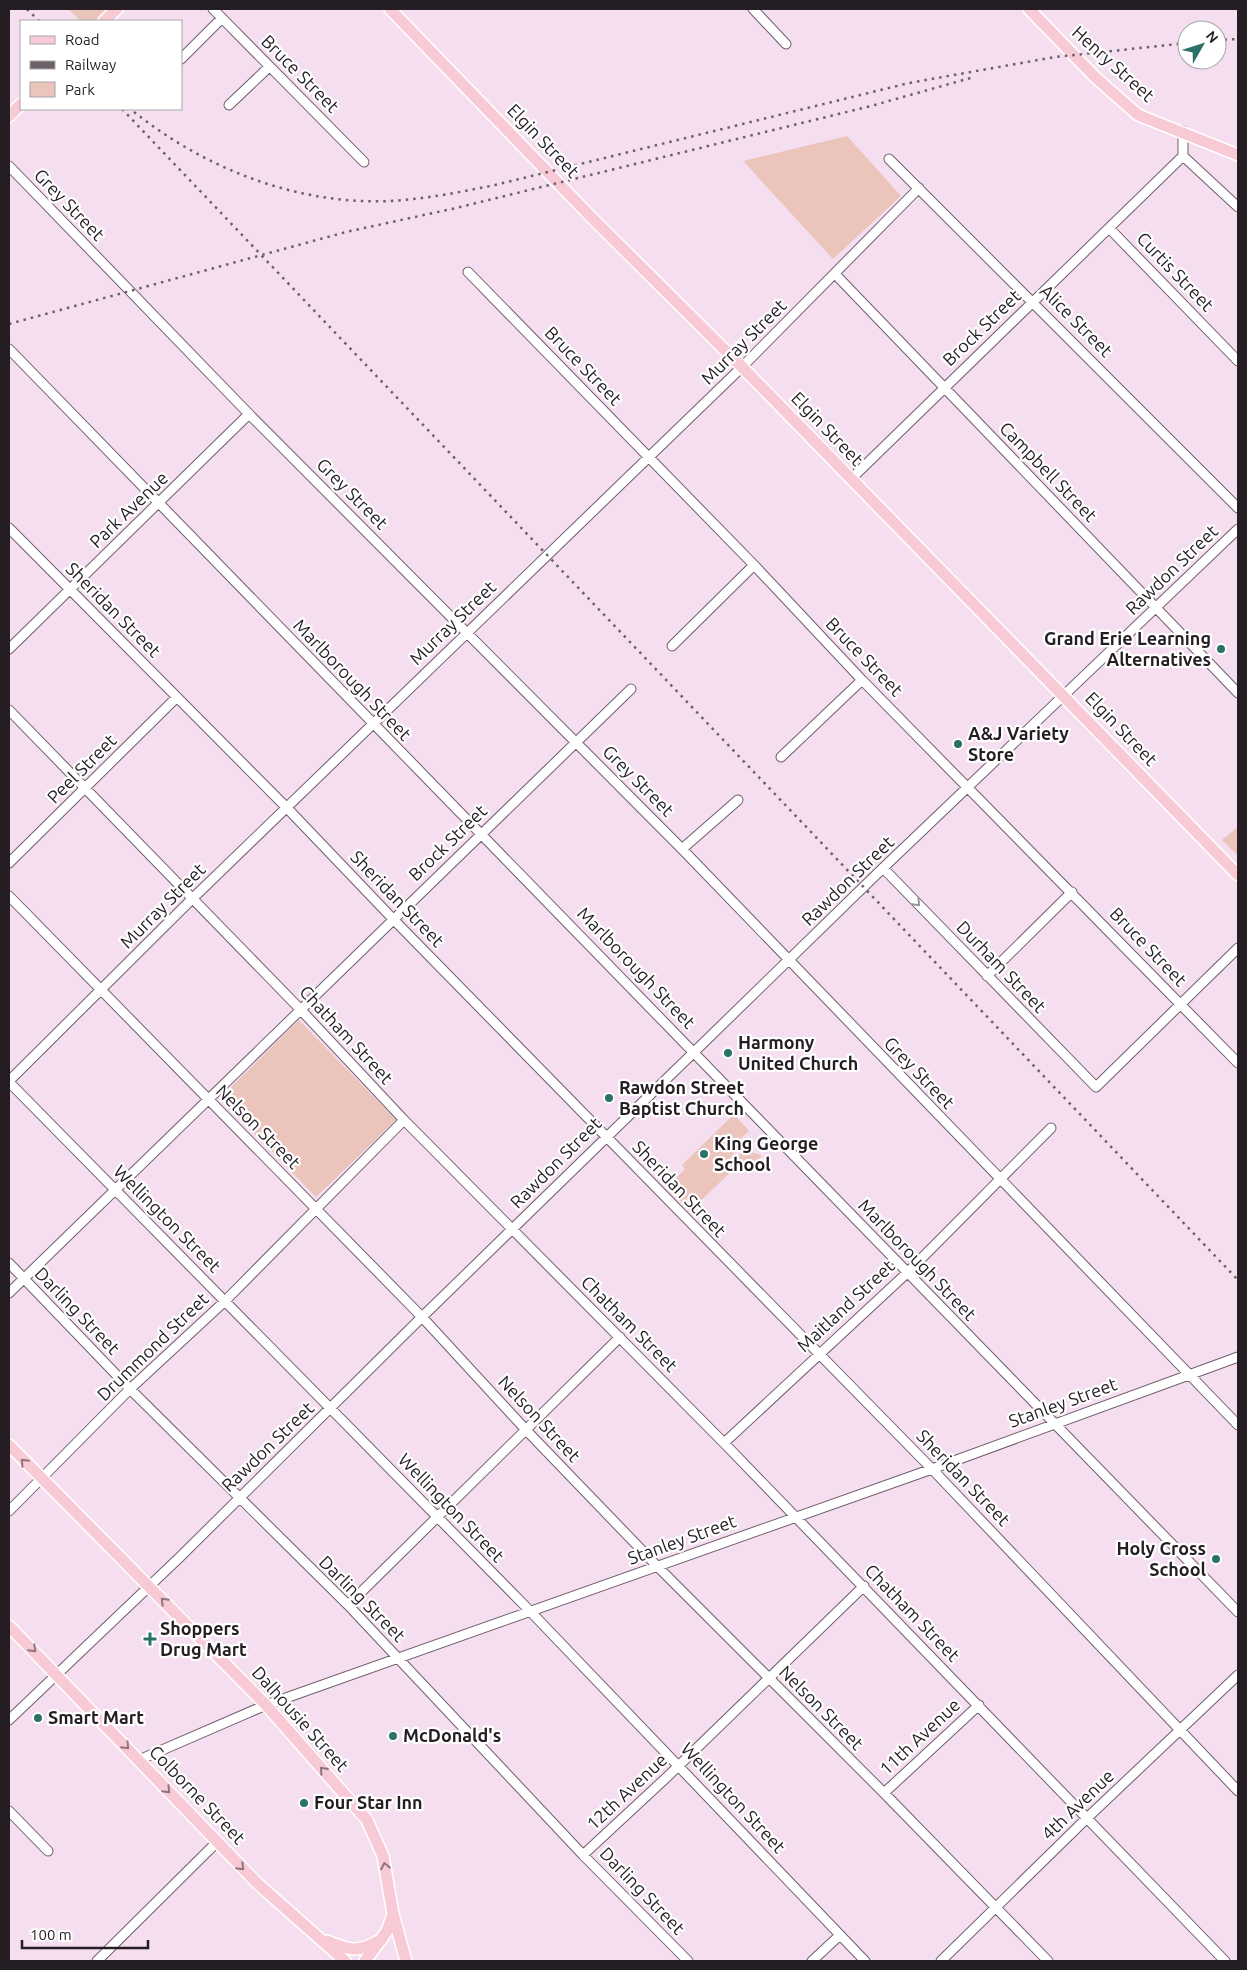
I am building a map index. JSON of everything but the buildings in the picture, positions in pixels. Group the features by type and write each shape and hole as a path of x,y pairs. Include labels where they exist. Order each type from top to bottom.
{"main road":[{"path":"105,20 117,9"},
{"name":"Elgin Street","path":"390,9 591,217 742,367 1238,875"},
{"name":"Henry Street","path":"1028,9 1095,76 1138,115 1238,155"},
{"path":"9,116 20,105"},
{"name":"Dalhousie Street","path":"9,1445 40,1480 150,1587 266,1705 367,1820 384,1856 394,1914 406,1961"},
{"name":"Colborne Street","path":"9,1626 217,1842 316,1937 345,1961"},
{"path":"365,1961 382,1939 394,1914"},
{"path":"316,1937 354,1950 362,1949 382,1939"}],"street":[{"name":"Bruce Street","path":"213,9 364,162"},
{"path":"753,9 786,44"},
{"path":"182,58 222,18"},
{"path":"229,105 269,67"},
{"path":"1183,132 1183,156 1238,207"},
{"name":"Brock Street","path":"851,479 944,386 1183,156"},
{"name":"Alice Street","path":"889,159 1238,508"},
{"name":"Grey Street","path":"9,166 249,414 682,849 1238,1425"},
{"name":"Murray Street","path":"9,1081 192,899 742,367 919,188"},
{"name":"Curtis Street","path":"1109,228 1238,361"},
{"name":"Bruce Street","path":"468,272 754,565 862,680 1238,1063"},
{"name":"Campbell Street","path":"835,274 1238,693"},
{"name":"Marlborough Street","path":"9,349 160,503 372,725 481,833 695,1052 907,1273 1238,1612"},
{"name":"Park Avenue","path":"9,649 249,414"},
{"name":"Sheridan Street","path":"9,528 287,808 818,1354 932,1468 1238,1790"},
{"name":"Rawdon Street","path":"9,1720 56,1673 150,1587 422,1317 789,962 883,868 1238,529"},
{"path":"672,646 754,565"},
{"path":"781,757 862,680"},
{"name":"Brock Street","path":"9,1293 117,1190 575,741 631,689"},
{"name":"Peel Street","path":"9,863 177,696"},
{"name":"Chatham Street","path":"9,710 300,1009 404,1120 864,1586 1086,1819 1225,1961"},
{"path":"682,849 738,800"},
{"name":"Durham Street","path":"883,868 1096,1087 1181,1004"},
{"path":"987,976 1072,892"},
{"name":"Nelson Street","path":"9,896 422,1317 526,1430 656,1566 884,1793 1048,1961"},
{"path":"1181,1004 1238,948"},
{"name":"Wellington Street","path":"9,1081 680,1765 865,1961"},
{"name":"Drummond Street","path":"9,1511 130,1389 225,1301 317,1210 404,1120"},
{"name":"Maitland Street","path":"724,1443 907,1273 1051,1128"},
{"name":"Darling Street","path":"9,1264 238,1498 348,1605 583,1855 688,1961"},
{"path":"348,1605 620,1337"},
{"name":"Stanley Street","path":"139,1760 266,1705 932,1468 1238,1356"},
{"name":"12th Avenue","path":"583,1855 680,1765 864,1586"},
{"name":"4th Avenue","path":"941,1961 1238,1674"},
{"name":"11th Avenue","path":"884,1793 979,1705"},
{"path":"9,1811 48,1851"},
{"path":"97,1961 217,1842"},
{"path":"812,1961 840,1935"}],"green space":[{"path":"68,9 108,9 97,20 80,20"},
{"path":"847,136 901,196 833,259 743,161"},
{"path":"1238,827 1238,856 1222,840"},
{"path":"299,1020 396,1120 316,1197 220,1098"},
{"path":"734,1114 749,1131 739,1140 743,1145 730,1158 737,1166 690,1211 667,1187 685,1169 682,1165"},
{"path":"747,1151 761,1155 760,1162 753,1167 738,1165 739,1154"}],"railway":[{"path":"27,9 38,20"},
{"path":"1227,40 1238,39"},
{"path":"134,112 191,151 254,179 287,190 321,197 355,201 390,201 430,197 495,185 909,83 1055,57 1177,44"},
{"path":"9,324 346,232 456,208 871,106 974,77"},
{"path":"123,110 1238,1280"}],"place":[{"name":"Grand Erie Learning Alternatives","path":"1221,649"},
{"name":"A&J Variety Store","path":"958,744"},
{"name":"Harmony United Church","path":"728,1053"},
{"name":"Rawdon Street Baptist Church","path":"609,1098"},
{"name":"King George School","path":"704,1154"},
{"name":"Holy Cross School","path":"1216,1559"},
{"name":"Shoppers Drug Mart","path":"150,1639"},
{"name":"Smart Mart","path":"38,1718"},
{"name":"McDonald's","path":"393,1736"},
{"name":"Four Star Inn","path":"304,1803"}]}
